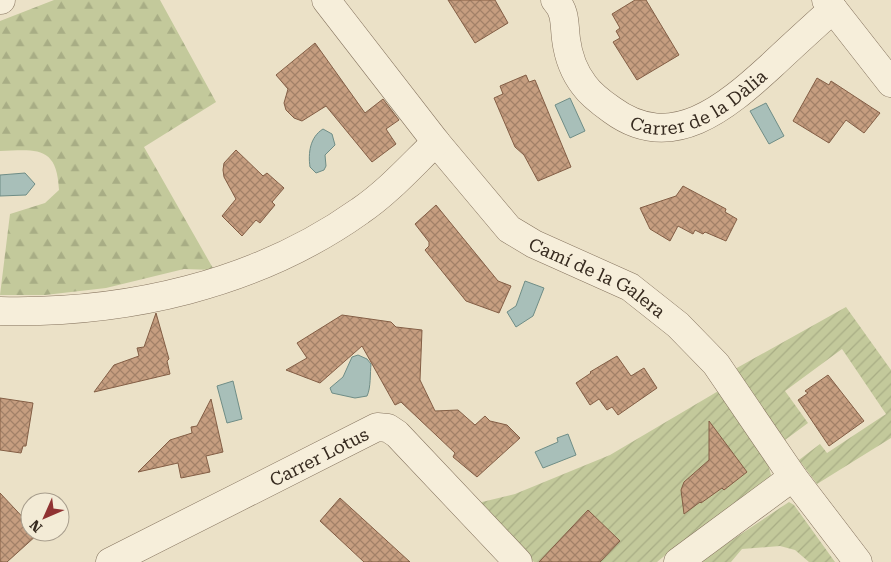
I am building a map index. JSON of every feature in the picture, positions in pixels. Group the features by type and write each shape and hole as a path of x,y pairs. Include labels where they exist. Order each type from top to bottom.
{"street":[{"name":"Camí de la Galera","path":"326,0 436,142 502,222 514,233 630,287 678,324 716,364 793,477 858,562"},
{"name":"Carrer de la Dàlia","path":"555,0 562,8 570,57 584,85 595,98 623,118 647,128 682,125 701,119 725,105 829,5 883,54 891,83"},
{"path":"0,311 48,312 132,304 184,292 265,263 305,244 360,212 436,142"},
{"name":"Carrer Lotus","path":"115,561 377,426 388,428 397,434 518,562"},
{"path":"678,562 793,477"}],"green space":[{"path":"54,0 160,0 216,102 144,147 214,270 184,269 106,288 45,295 0,295 10,214 45,203 59,190 54,165 42,153 24,150 0,151 0,21"},
{"path":"846,307 891,370 891,438 817,484 799,460 820,444 827,453 886,414 842,349 785,391 808,423 785,440 735,369"},
{"path":"720,390 768,464 771,475 767,482 680,543 657,562 534,562 479,505 482,502 515,494 610,455"},
{"path":"789,502 794,505 835,562 809,562 795,550 780,546 742,549 731,562 699,562"}],"water":[{"path":"570,98 585,131 570,138 555,105"},
{"path":"766,103 784,136 769,144 750,111"},
{"path":"323,129 332,134 335,145 325,155 326,166 324,170 316,173 310,167 309,156 315,136"},
{"path":"25,173 35,184 26,195 0,196 0,175"},
{"path":"525,281 544,288 533,316 516,327 507,312 516,306"},
{"path":"358,355 367,359 371,364 370,385 367,396 355,398 332,393 330,388 343,377 352,357"},
{"path":"233,381 242,419 227,423 217,386"},
{"path":"568,434 576,455 543,468 535,452 558,442 557,438"}],"building":[{"path":"448,0 495,0 508,23 475,43"},
{"path":"635,0 646,0 679,55 637,80 613,42 620,38 616,31 620,28 612,14"},
{"path":"315,43 365,113 383,99 399,120 386,129 396,144 372,162 326,106 302,121 294,118 286,110 284,103 288,89 276,75"},
{"path":"526,75 529,82 535,80 571,167 538,181 524,155 515,147 494,98 503,94 500,86"},
{"path":"817,78 829,85 831,81 880,113 864,133 846,120 829,143 793,121"},
{"path":"236,150 263,176 267,173 284,188 272,202 275,205 260,223 256,220 242,236 222,216 236,199 224,177 223,170 224,163"},
{"path":"683,186 726,209 725,212 737,219 726,241 705,232 703,234 695,230 693,234 678,226 670,241 650,229 640,208 676,196"},
{"path":"436,205 498,281 511,286 499,313 466,301 425,250 429,246 429,242 415,224"},
{"path":"156,313 169,359 167,361 170,374 94,392 114,365 139,356 137,348 144,347"},
{"path":"342,315 391,322 396,327 422,330 420,380 435,411 458,410 475,425 485,416 490,421 507,425 520,438 477,477 453,457 455,453 401,402 395,405 362,346 320,383 286,370 307,358 297,343"},
{"path":"617,356 631,376 644,368 657,388 618,415 612,407 607,410 599,399 590,405 576,383"},
{"path":"828,375 864,421 829,446 798,400 808,393 805,391"},
{"path":"0,398 33,403 26,446 23,446 21,453 0,450"},
{"path":"211,399 223,452 206,456 210,472 181,478 178,463 138,472 170,440 192,433 191,427 197,426"},
{"path":"709,421 747,472 724,490 722,488 684,514 681,490 684,482 709,460"},
{"path":"0,493 20,514 20,542 29,542 7,562 0,562"},
{"path":"340,498 410,562 364,562 320,521"},
{"path":"588,510 620,541 600,562 539,562"}]}
